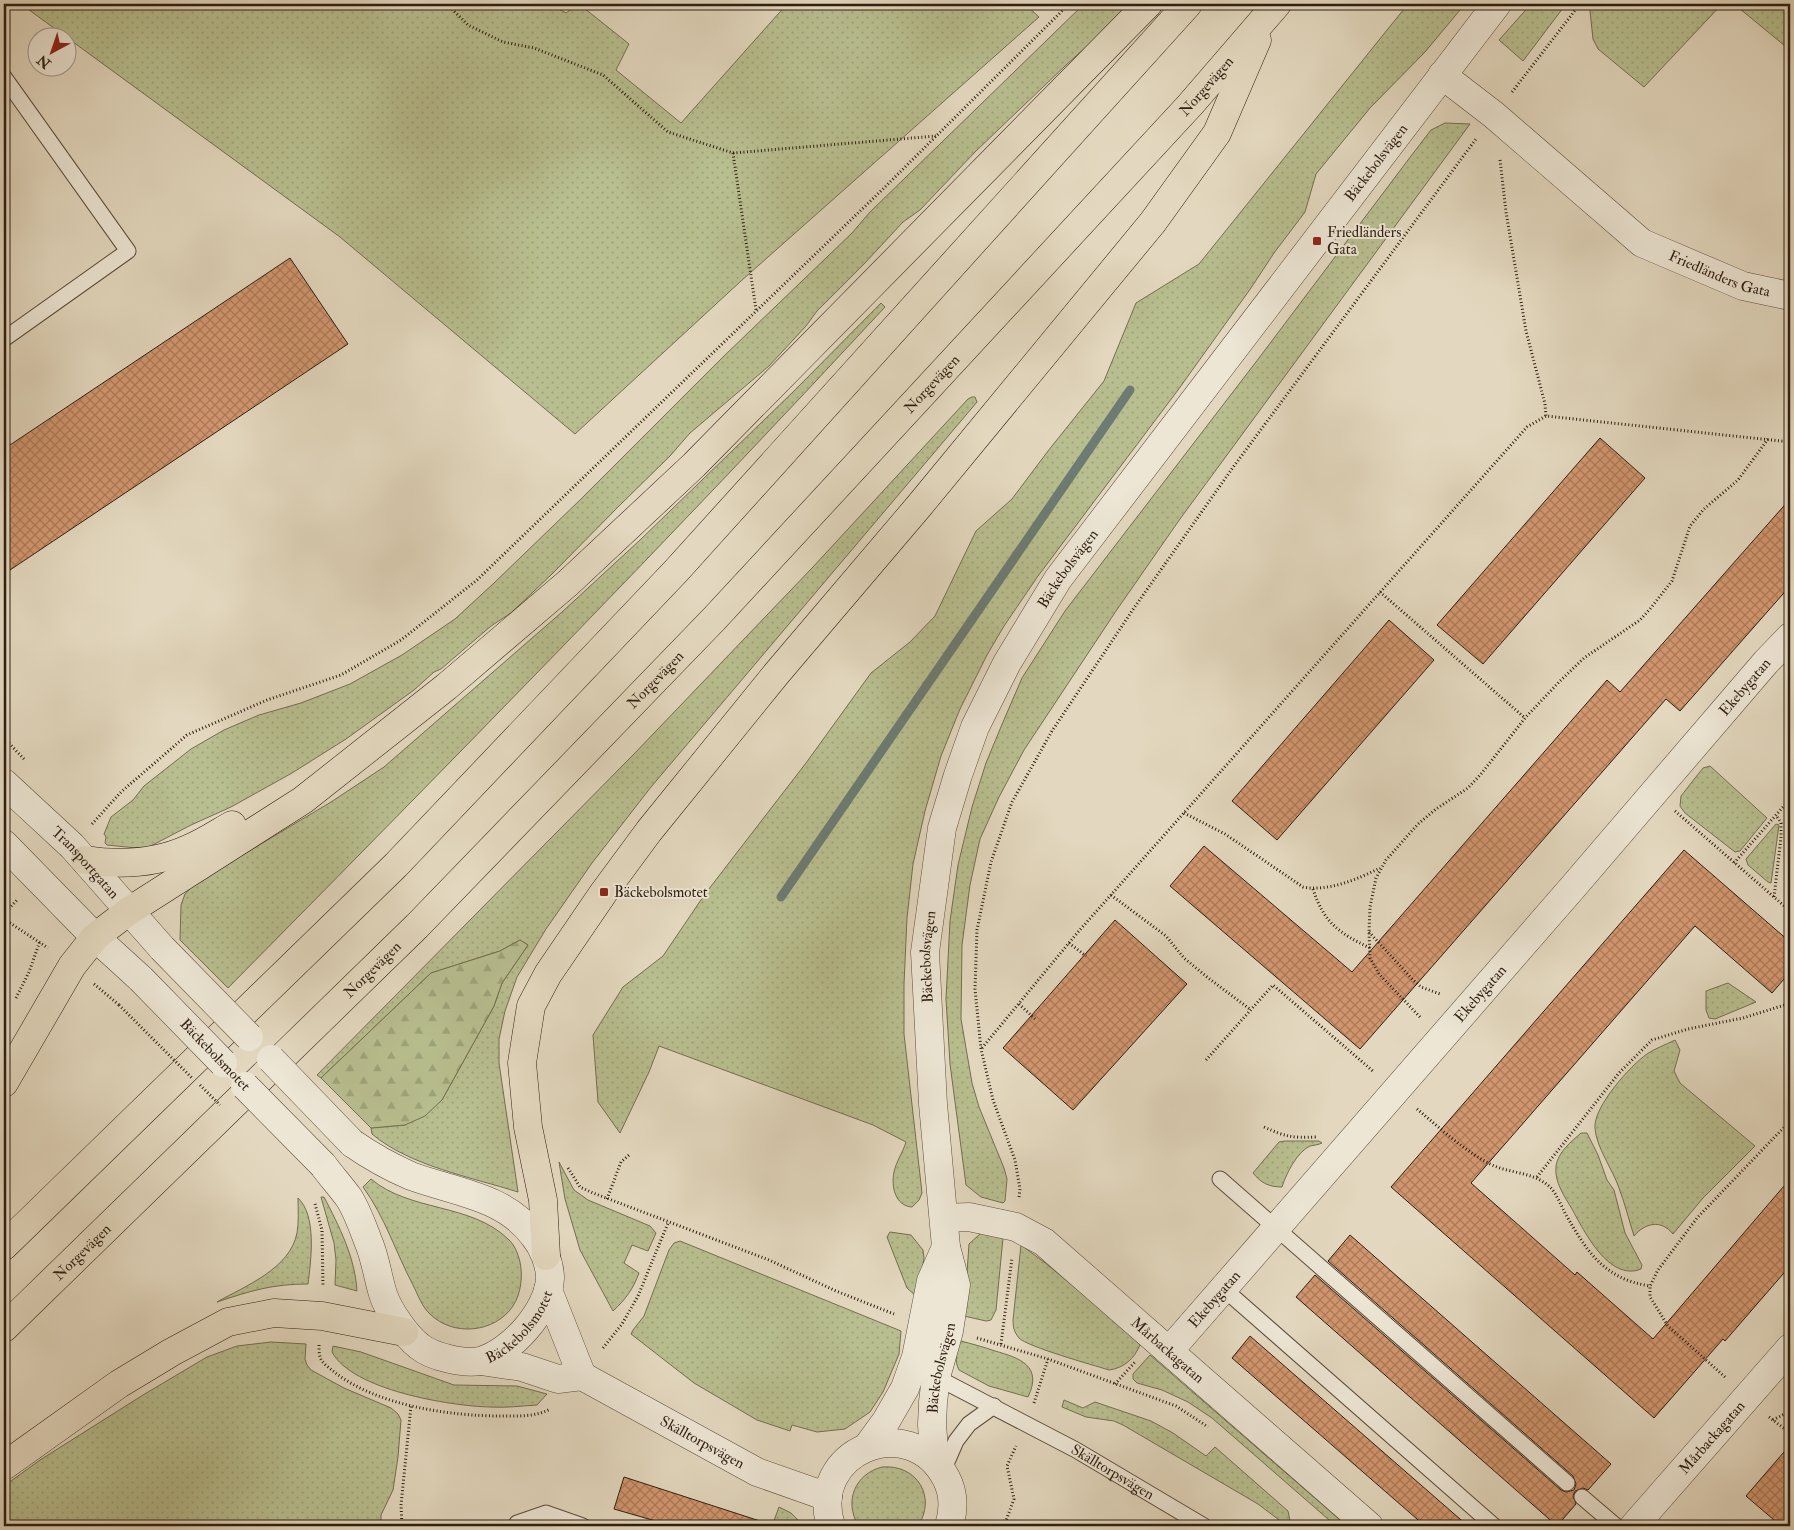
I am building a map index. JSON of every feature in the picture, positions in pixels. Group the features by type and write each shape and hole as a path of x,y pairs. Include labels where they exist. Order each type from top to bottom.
{"highway":[{"path":"4,1083 72,966 95,938 129,911 303,800 446,687 568,583 694,465 1148,4"},
{"path":"4,1246 403,858 676,572 1188,4"},
{"path":"546,1256 543,1200 528,1127 522,1063 531,1006 548,974 604,892 649,831 783,665 926,498 1154,222 1217,133 1273,9"},
{"name":"Norgevägen","path":"4,1328 418,926 714,619 1190,105 1273,9"},
{"path":"85,860 109,863 139,862 187,850 296,789 345,767"},
{"path":"4,1466 119,1384 172,1352 228,1322 274,1313 322,1316 404,1332"}],"street":[{"name":"Bäckebolsvägen","path":"867,1447 886,1421 906,1388 925,1371 949,1331 956,1285 946,1247 933,1104 925,952 942,828 975,727 1007,662 1058,579 1497,4"},
{"name":"Friedländers Gata","path":"1442,74 1494,115 1642,243 1743,286 1790,296"},
{"name":"Ekebygatan","path":"1169,1351 1276,1227 1384,1082 1654,793 1790,637"},
{"name":"Transportgatan","path":"4,783 72,846 162,948"},
{"path":"4,844 95,938"},
{"name":"Bäckebolsmotet","path":"95,938 141,979 323,1165 349,1199 370,1248 383,1296 404,1332 420,1347 442,1357 466,1361 481,1361 508,1347 539,1312 548,1290 550,1277 546,1256 535,1236 502,1207 479,1197 403,1172 376,1160 352,1142 162,948"},
{"name":"Mårbackagatan","path":"944,1218 969,1217 1016,1227 1044,1242 1369,1526"},
{"name":"Bäckebolsvägen","path":"939,1466 932,1425 933,1402 925,1371 923,1324 931,1281 946,1247"},
{"path":"481,1361 522,1367 558,1379 582,1376 548,1290"},
{"name":"Mårbackagatan","path":"1634,1526 1790,1348"},
{"name":"Skälltorpsvägen","path":"582,1376 757,1472 828,1497"},
{"path":"831,1526 827,1509 828,1497 830,1486 840,1466 857,1452 867,1447 891,1442 903,1444 926,1454 939,1466 952,1494 953,1507 949,1526"}],"lane":[{"path":"4,77 128,251 4,339"},
{"path":"1220,1178 1567,1483"},
{"path":"1224,1289 1494,1526"},
{"name":"Skälltorpsvägen","path":"925,1371 1076,1450 1204,1526"},
{"path":"939,1466 969,1424 994,1406"},
{"path":"1582,1497 1616,1526"},
{"path":"516,1526 517,1523 546,1513 583,1526"}],"path":[{"path":"447,4 468,25 503,42 534,48 603,75 668,132 733,153 936,136"},
{"path":"120,792 187,735 267,700 341,675 401,640 477,580 1070,4"},
{"path":"1001,1344 1020,1189 1015,1160 993,1100 981,1049 974,989 977,930 991,862 1012,802 1052,731 1134,608 1200,514 1494,115 1580,4"},
{"path":"1494,115 1506,212 1526,331 1545,404 1546,416"},
{"path":"733,153 756,311"},
{"path":"981,1049 1111,895 1526,427 1546,416 1790,442"},
{"path":"1424,1022 1379,974 1370,958 1370,907 1376,878 1381,868 1418,824 1436,809 1468,788 1525,718 1560,680 1584,658 1640,620 1650,610 1672,581 1690,526 1704,509 1738,480 1768,439"},
{"path":"1380,592 1525,718"},
{"path":"1654,793 1790,911"},
{"path":"1734,863 1790,799"},
{"path":"1184,813 1225,834 1302,887 1313,889 1352,880 1381,868"},
{"path":"1774,897 1782,823 1776,815"},
{"path":"1313,889 1318,904 1334,928 1348,938 1370,948"},
{"path":"1111,895 1166,936 1184,958 1250,1010"},
{"path":"1369,932 1392,956 1401,969 1421,987 1442,995"},
{"path":"14,1002 29,972 40,941"},
{"path":"1070,943 1086,956"},
{"path":"1206,1060 1273,985 1384,1082 1477,1156 1492,1165 1537,1177 1551,1188 1578,1235 1596,1260 1622,1279 1635,1284 1650,1286"},
{"path":"1537,1177 1619,1073 1652,1040 1688,1029 1743,1018 1789,1002 1790,1022"},
{"path":"1019,1004 1035,1019"},
{"path":"118,1005 223,1109"},
{"path":"1747,1398 1709,1361 1668,1326 1650,1297 1650,1286 1658,1270 1697,1218 1790,1121"},
{"path":"1264,1127 1285,1137 1324,1137"},
{"path":"607,1199 621,1162 629,1155"},
{"path":"567,1162 580,1187 769,1260 836,1291 923,1324"},
{"path":"949,1331 1001,1344 1048,1359 1176,1406 1213,1431"},
{"path":"402,1526 401,1505 411,1406"},
{"path":"1773,1420 1790,1411"}],"green space":[{"path":"21,4 550,4 566,13 579,4 629,44 616,70 681,123 787,4 1025,4 1039,17 741,281 575,434 340,237 78,46 78,28 54,28"},
{"path":"1084,4 1134,4 1066,65 975,152 920,210 903,222 817,311 806,326 769,366 690,433 670,456 511,613 491,626 414,690 346,739 292,773 231,807 145,849 107,845 105,843 106,837 104,834 111,817 133,800 144,786 191,749 224,730 259,715 301,703 350,684 402,655 455,619 580,500 724,356 852,233 870,212"},
{"path":"1408,4 1465,4 1425,52 1370,108 1316,174 1305,212 1178,390 1038,576 1004,626 960,709 941,756 925,811 913,864 907,918 904,1034 922,1193 919,1200 912,1207 906,1206 898,1199 894,1189 896,1164 906,1142 873,1125 659,1046 649,1072 620,1133 598,1102 593,1035 623,987 663,956 705,894 806,763 871,673 910,642 935,616 976,531 1012,499 1104,381 1136,303 1199,264"},
{"path":"1531,4 1566,4 1523,61 1499,40"},
{"path":"1595,4 1722,4 1644,87 1598,49 1593,39 1590,11"},
{"path":"1734,4 1790,4 1790,50"},
{"path":"1445,123 1470,124 1180,519 1116,611 1024,750 999,797 980,839 970,885 962,945 961,1019 972,1083 979,1107 1007,1179 1005,1201 1003,1203 981,1197 966,1185 950,1064 946,999 950,921 958,865 972,807 986,763 1022,678 1065,611 1411,156 1431,130"},
{"path":"881,303 885,307 642,565 228,988 180,940 181,905 185,894 194,884 331,802 384,767 562,612 639,541 794,391"},
{"path":"975,397 977,402 651,787 592,863 546,929 517,977 505,1011 499,1039 499,1063 518,1192 423,1162 387,1145 372,1134 371,1128 405,1125 442,1100 494,1006 502,983 528,945 520,940 500,951 431,973 321,1078 317,1075 633,755 813,567 968,399"},
{"path":"1710,766 1767,818 1740,851 1735,852 1685,813 1680,806 1681,796 1703,768"},
{"path":"1776,824 1779,825 1771,883 1748,865 1746,859"},
{"path":"520,940 528,945 502,983 494,1006 442,1100 425,1116 405,1125 371,1128 321,1078 431,973 500,951"},
{"path":"1728,983 1756,1002 1715,1019 1709,1018 1706,1010 1706,991"},
{"path":"1675,1040 1680,1050 1674,1071 1680,1083 1755,1146 1703,1198 1673,1234 1663,1226 1653,1224 1643,1228 1634,1236 1619,1188 1598,1143 1595,1128 1596,1119 1606,1098 1614,1087 1640,1059 1657,1048"},
{"path":"1581,1133 1587,1133 1598,1155 1607,1180 1614,1190 1625,1233 1642,1265 1641,1269 1629,1271 1618,1268 1608,1262 1583,1229 1561,1189 1556,1172 1557,1161 1565,1148"},
{"path":"1319,1141 1322,1143 1310,1146 1296,1158 1282,1187 1262,1182 1253,1173 1279,1142"},
{"path":"559,1162 574,1190 588,1200 650,1226 656,1233 648,1251 632,1245 624,1263 639,1273 629,1294 613,1311 580,1250 565,1199"},
{"path":"371,1179 387,1190 404,1197 476,1219 493,1227 510,1241 519,1259 521,1279 516,1301 505,1315 496,1322 485,1326 462,1329 439,1321 427,1311 420,1301 378,1210 363,1187"},
{"path":"321,1197 324,1197 350,1254 357,1291 335,1285 336,1260 334,1243"},
{"path":"298,1198 304,1206 310,1227 311,1251 308,1284 283,1285 261,1289 217,1302 253,1283 285,1257 293,1246 297,1233"},
{"path":"890,1232 911,1235 923,1250 924,1258 920,1295 916,1296 907,1288 887,1237"},
{"path":"981,1233 1003,1238 996,1310 991,1320 986,1321 964,1316 969,1244"},
{"path":"680,1241 901,1331 899,1354 883,1392 870,1412 845,1429 817,1432 792,1425 790,1431 757,1420 694,1383 631,1334 644,1316 669,1250 674,1243"},
{"path":"1021,1245 1128,1331 1140,1345 1135,1355 1128,1362 1109,1370 1047,1351 1019,1338 1014,1329 1013,1320"},
{"path":"271,1342 306,1344 305,1359 311,1370 344,1388 391,1408 398,1414 401,1420 393,1490 381,1515 381,1526 4,1526 4,1486 40,1460 207,1357 237,1346"},
{"path":"959,1342 1013,1357 1026,1365 1031,1371 1033,1378 1028,1397 989,1386 959,1370 956,1356"},
{"path":"333,1346 361,1352 454,1385 517,1386 547,1394 537,1405 508,1407 473,1406 428,1399 380,1386 360,1376 343,1365 332,1352"},
{"path":"1150,1355 1347,1526 1336,1526 1212,1418 1188,1402 1162,1390 1137,1383 1133,1379 1133,1374"},
{"path":"1064,1400 1083,1408 1095,1402 1151,1421 1173,1433 1206,1456 1215,1447 1288,1511 1290,1521 1287,1526 1258,1504 1123,1425 1114,1421 1086,1417 1062,1407"},
{"path":"882,1467 894,1467 905,1471 920,1484 925,1504 918,1526 858,1525 852,1507 852,1498 855,1490 865,1476"},
{"path":"779,1507 791,1513 804,1526 772,1526"}],"building":[{"path":"290,258 348,344 4,574 4,449"},
{"path":"1600,438 1645,478 1483,664 1437,625"},
{"path":"1790,499 1790,586 1680,711 1666,699 1360,1049 1170,886 1204,846 1352,972 1607,680 1620,692"},
{"path":"1389,620 1434,660 1277,840 1232,801"},
{"path":"1684,850 1790,942 1790,972 1772,993 1695,926 1471,1183 1575,1275 1577,1272 1653,1339 1790,1179 1790,1266 1725,1341 1723,1339 1654,1418 1391,1187"},
{"path":"1115,920 1187,984 1073,1110 1003,1048"},
{"path":"1350,1235 1611,1464 1588,1490 1583,1488 1575,1491 1573,1496 1576,1504 1557,1526 1296,1297 1315,1275 1561,1490 1566,1492 1574,1490 1576,1484 1573,1476 1328,1261"},
{"path":"1250,1336 1468,1526 1425,1526 1232,1358"},
{"path":"1790,1445 1790,1526 1781,1526 1746,1496"},
{"path":"624,1477 760,1521 760,1526 673,1526 614,1509"}],"waterway":[{"path":"781,897 1130,390"}],"place":[{"name":"Friedländers Gata","path":"1317,241"},
{"name":"Bäckebolsmotet","path":"604,892"}]}
